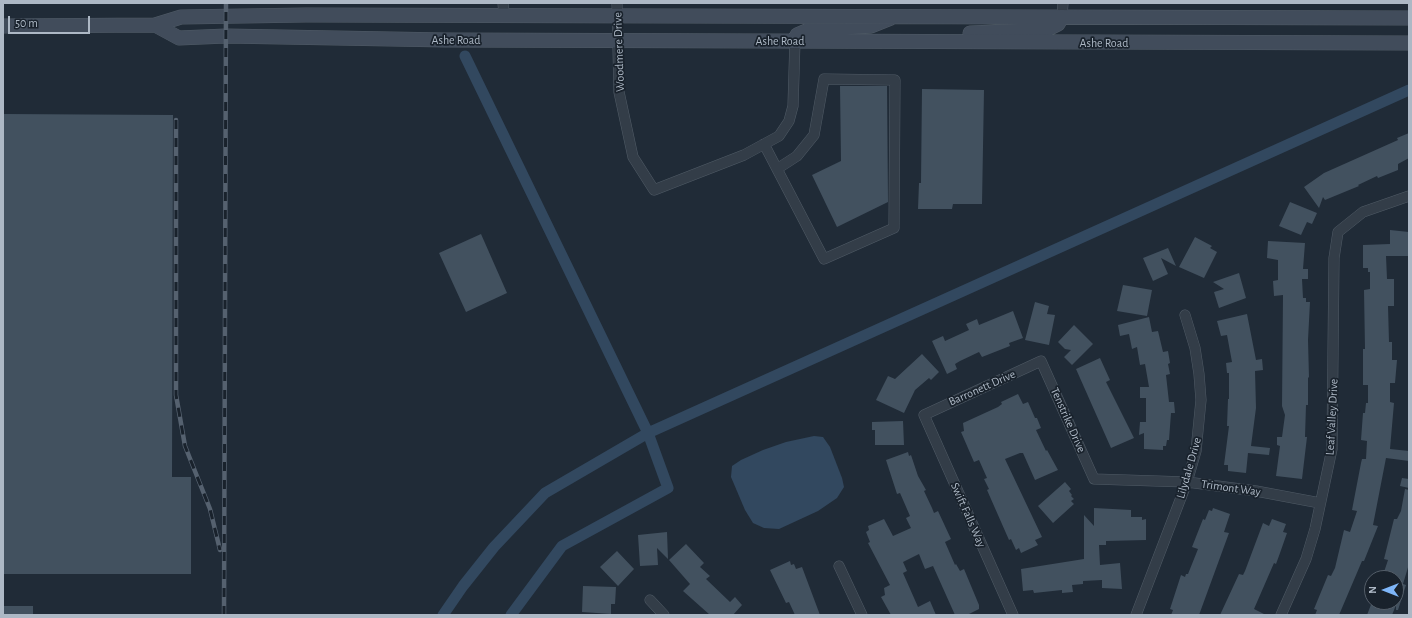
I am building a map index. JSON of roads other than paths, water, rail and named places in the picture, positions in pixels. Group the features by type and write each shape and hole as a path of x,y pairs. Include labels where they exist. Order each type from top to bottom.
{"street":[{"path":"945,42 970,33 1046,30 1058,24 1062,17 1062,3"},
{"name":"Ashe Road","path":"3,26 155,25 181,17 434,14 468,15 503,9 617,9 897,16 1409,18"},
{"name":"Woodmere Drive","path":"617,9 619,92 633,157 654,190 744,155 764,144"},
{"path":"777,169 797,156 814,135 824,79 895,80 894,228 824,259 777,169 764,144 779,136 789,121 793,106 795,40 797,35 811,29 871,26 897,16"},
{"name":"Ashe Road","path":"155,25 179,38 226,36 446,40 1409,43"},
{"name":"Leaf Valley Drive","path":"1281,615 1306,559 1332,449 1334,258 1338,232 1363,212 1409,196"},
{"name":"Lilydale Drive","path":"1136,615 1187,482 1196,451 1201,400 1195,348 1185,315"},
{"name":"Barronett Drive","path":"924,415 1041,361"},
{"name":"Tenstrike Drive","path":"1041,361 1094,478"},
{"name":"Swift Falls Way","path":"924,415 1013,615"},
{"name":"Trimont Way","path":"1094,478 1187,482 1256,491 1320,503"},
{"path":"839,566 862,615"},
{"path":"650,600 664,615"}],"water":[{"path":"814,436 823,437 830,447 842,478 844,487 837,498 818,511 779,529 764,528 753,523 745,510 731,477 732,466 741,460 763,450 786,442"}],"waterway":[{"path":"465,56 648,433 668,488 562,546 511,615"},
{"path":"443,615 463,586 494,547 545,493 648,433 1409,90"}],"railway":[{"path":"224,615 226,3"},
{"path":"176,120 176,395 185,446 210,509 220,550"}]}
